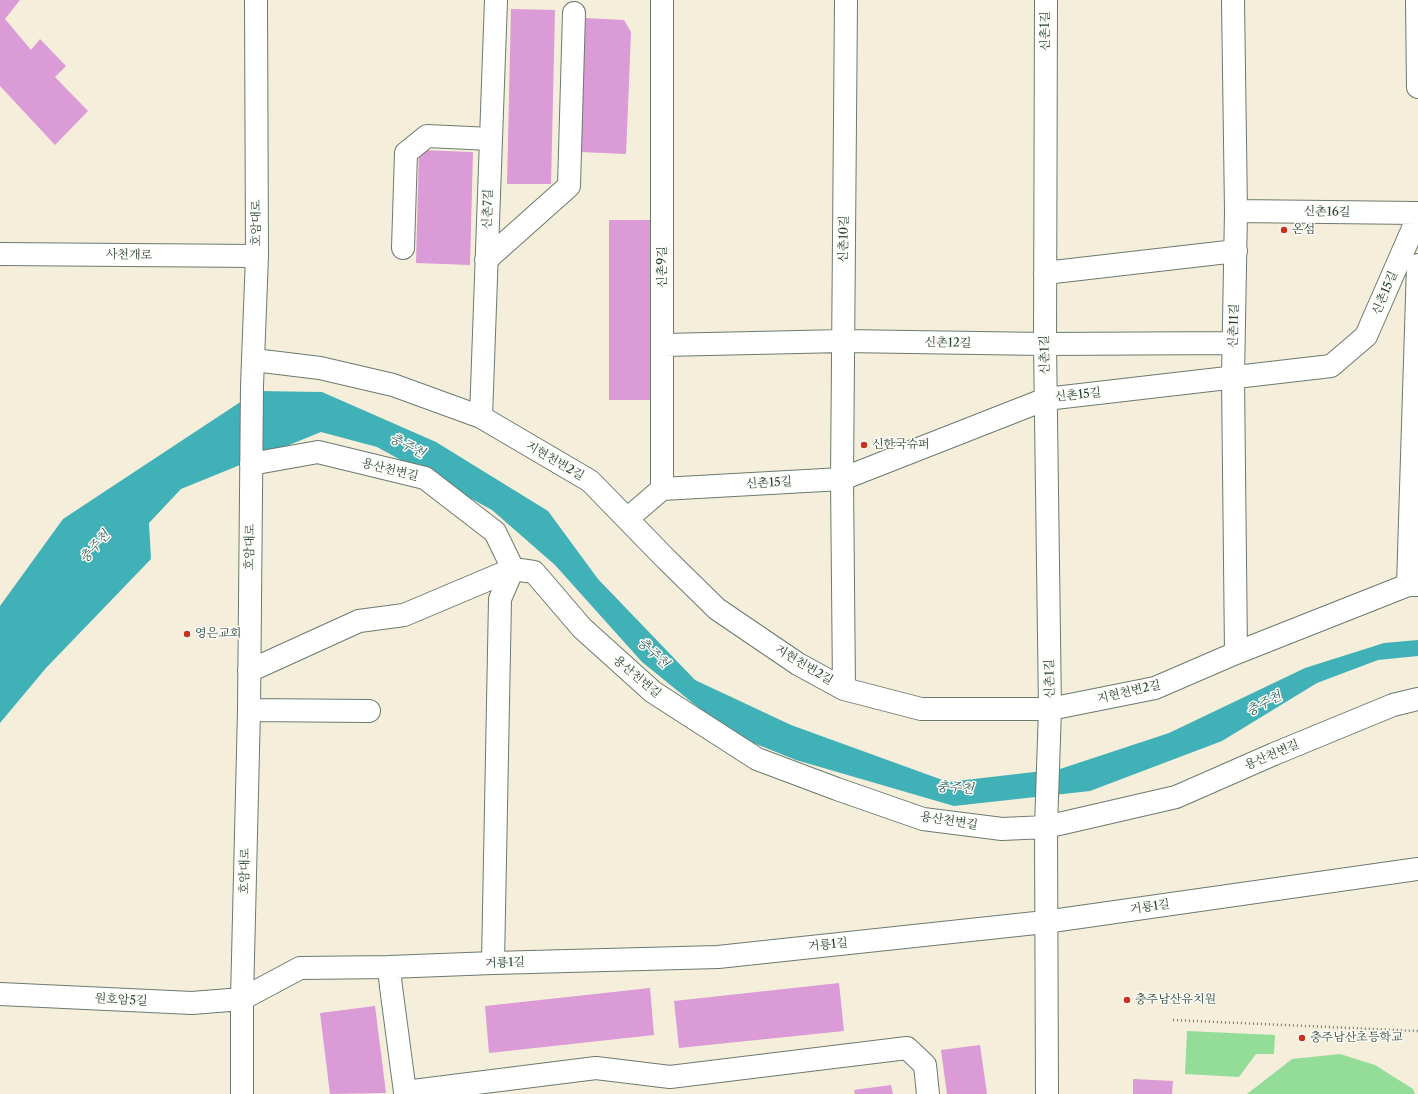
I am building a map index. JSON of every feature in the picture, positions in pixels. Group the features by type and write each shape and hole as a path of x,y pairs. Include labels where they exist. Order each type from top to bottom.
{"street":[{"name":"호암대로","path":"242,1094 242,999 249,710 252,386 257,256 256,0"},
{"name":"신촌7길","path":"481,417 496,0"},
{"name":"신촌9길","path":"662,0 662,489"},
{"name":"신촌10길","path":"844,689 842,479 846,0"},
{"name":"신촌1길","path":"1046,0 1045,344 1050,709 1046,827 1045,922 1047,1094"},
{"name":"신촌11길","path":"1233,0 1236,211 1233,343 1236,653"},
{"path":"1417,0 1418,87"},
{"path":"486,260 569,186 574,13"},
{"path":"403,248 406,153 427,136 491,139"},
{"name":"신촌16길","path":"1236,211 1418,213"},
{"name":"신촌15길","path":"662,489 842,479 1046,399 1331,366 1366,336 1418,217"},
{"path":"1045,273 1236,251"},
{"name":"사천개로","path":"0,254 257,256"},
{"path":"1413,585 1418,265"},
{"name":"신촌12길","path":"663,345 843,342 1045,344 1233,343"},
{"name":"지현천변2길","path":"254,360 320,368 393,385 481,417 590,481 717,609 798,664 844,689 921,709 1050,709 1155,688 1236,653 1413,585"},
{"name":"용산천변길","path":"251,464 318,452 425,478 495,532 513,569 534,572 582,628 653,692 757,759 923,819 1002,829 1046,827 1176,797 1274,754 1394,705 1418,699"},
{"path":"627,518 662,489"},
{"path":"249,671 359,621 404,615 513,569"},
{"path":"493,963 500,599 513,569"},
{"path":"249,710 369,711"},
{"name":"거룡1길","path":"242,999 300,968 389,968 493,963 718,957 1045,922 1418,869"},
{"path":"389,968 405,1093 596,1068 670,1077 907,1048 925,1065 928,1094"},
{"name":"원호암5길","path":"0,994 192,1003 242,999"}],"path":[{"path":"1173,1020 1418,1031"}],"green space":[{"path":"1187,1031 1275,1035 1274,1054 1256,1054 1239,1077 1185,1074"},
{"path":"1340,1054 1375,1065 1413,1089 1415,1094 1247,1094 1292,1059"}],"water":[{"name":"충주천","path":"257,391 322,392 436,442 548,511 598,579 695,680 791,725 948,782 1060,769 1169,733 1305,668 1384,643 1418,640 1418,656 1378,660 1317,683 1222,741 1090,791 954,806 796,760 731,734 642,662 555,565 492,510 377,447 321,432 181,489 149,523 151,559 46,668 0,723 0,606 63,519"}],"building":[{"path":"0,0 20,0 5,19 31,50 40,39 66,66 55,77 88,111 55,145 0,86"},
{"path":"511,9 555,10 551,184 507,184"},
{"path":"585,18 624,20 631,32 626,154 580,152"},
{"path":"419,150 473,152 470,265 416,263"},
{"path":"609,220 654,220 654,400 609,400"},
{"path":"839,983 844,1031 679,1048 674,1001"},
{"path":"650,988 654,1035 489,1053 485,1006"},
{"path":"375,1006 386,1093 330,1094 320,1013"},
{"path":"980,1045 987,1094 947,1094 941,1050"},
{"path":"1133,1079 1173,1081 1172,1094 1133,1094"},
{"path":"891,1085 893,1094 855,1094 854,1090"}],"place":[{"name":"온섬","path":"1284,230"},
{"name":"신한국슈퍼","path":"864,445"},
{"name":"영은교회","path":"187,634"},
{"name":"충주남산유치원","path":"1127,1000"},
{"name":"충주남산초등학교","path":"1302,1038"}]}
